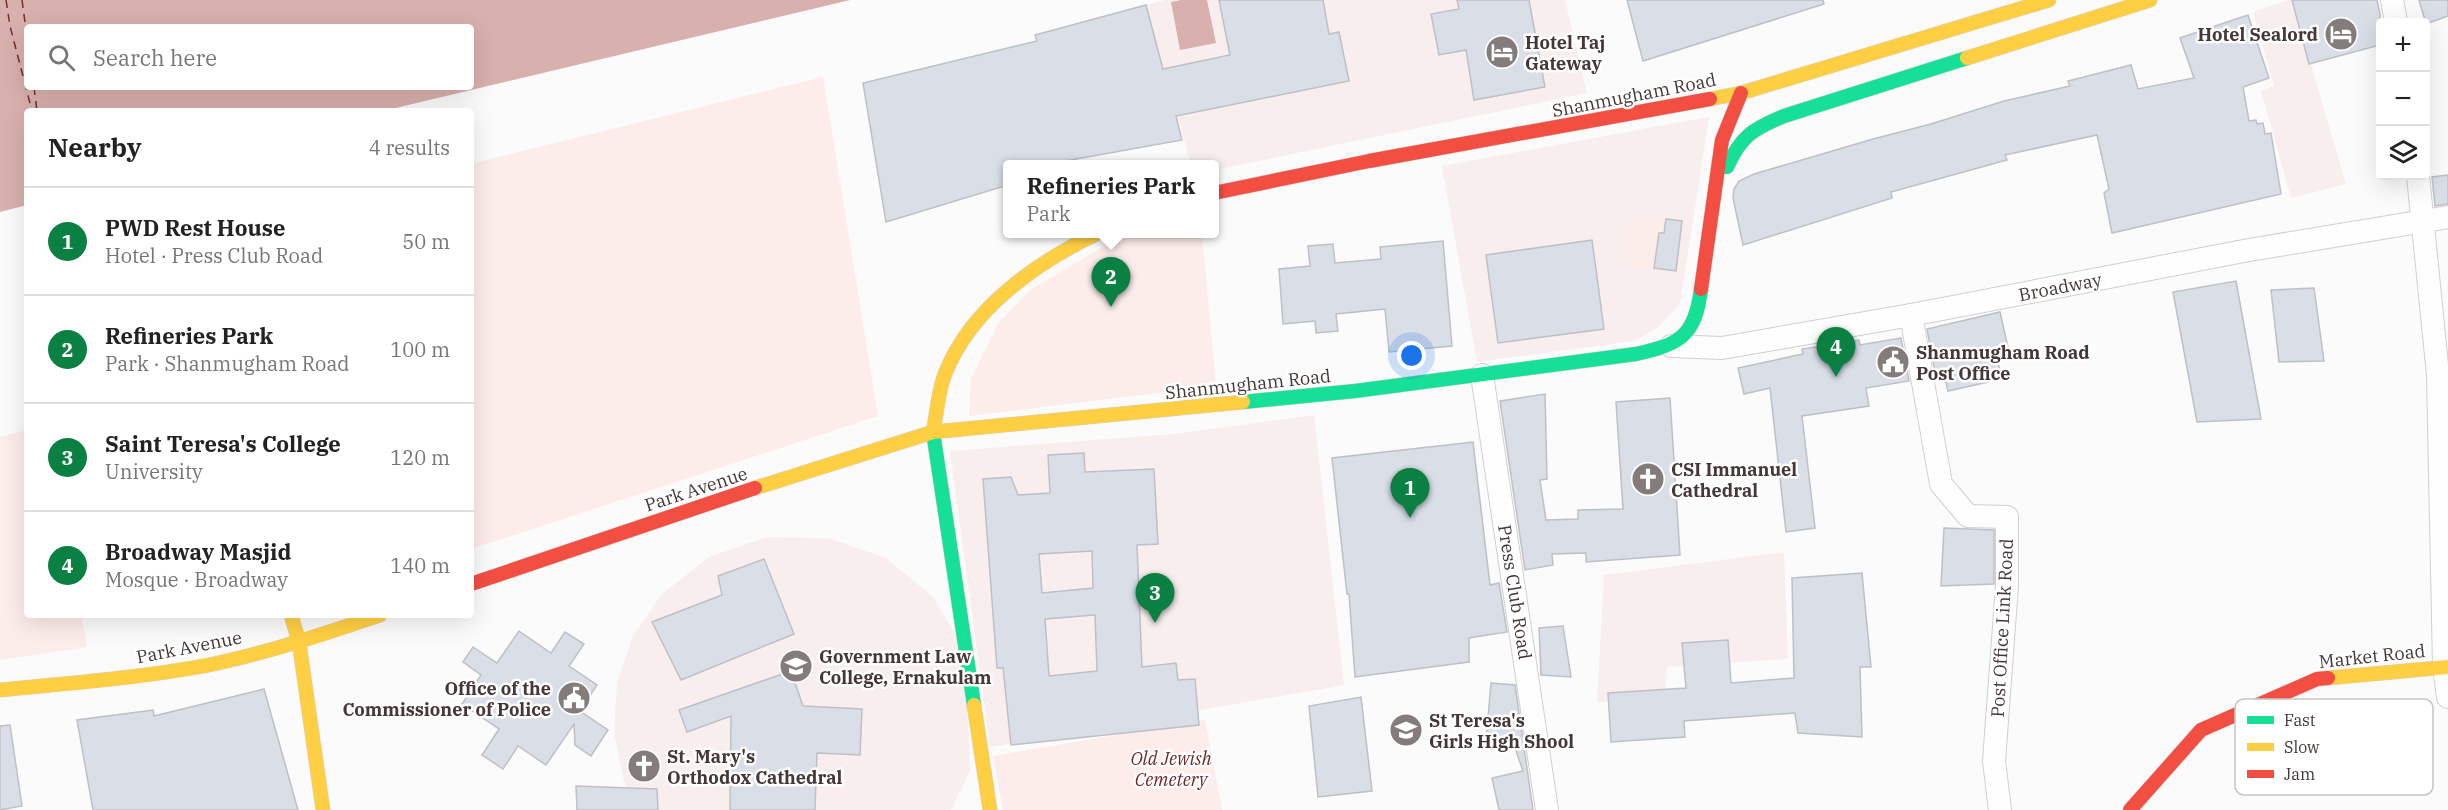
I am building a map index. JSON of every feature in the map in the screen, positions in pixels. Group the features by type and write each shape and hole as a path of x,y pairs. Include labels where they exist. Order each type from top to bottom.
{"main road":[{"name":"Shanmugham Road","path":"1219,192 1369,161 1741,93 2049,0"},
{"name":"Shanmugham Road","path":"1715,193 1749,120 1784,116 2150,0"},
{"name":"Shanmugham Road","path":"933,432 1309,396 1636,354 1671,346 1687,331 1698,313 1722,140 1741,93"},
{"path":"1741,93 1749,120"},
{"path":"990,810 933,432 945,374 972,326 1003,294 1057,253 1088,238"},
{"name":"Park Avenue","path":"474,583 730,496 933,432"},
{"path":"292,618 299,642 323,810"},
{"name":"Park Avenue","path":"0,690 116,680 188,669 299,642 371,618"},
{"name":"Market Road","path":"2271,699 2317,679 2446,667"},
{"name":"Market Road","path":"2130,810 2200,730 2235,715"}],"street":[{"path":"2392,0 2395,18"},
{"path":"2419,180 2438,375 2448,697"},
{"name":"Broadway","path":"1671,346 1722,348 1911,315 2249,250 2448,217"},
{"name":"Post Office Link Road","path":"1911,315 1941,484 1968,516 2007,517 2007,586 1994,761 2001,810"},
{"name":"Press Club Road","path":"1482,375 1547,810"}],"shaded area":[{"path":"0,0 850,0 474,89 474,24 24,24 24,90 471,90 396,108 24,108 24,206 0,212"},
{"path":"1165,0 1565,0 1587,93 1219,169 1219,160 1190,160 1146,5"},
{"path":"1207,0 1216,43 1180,50 1171,2"},
{"path":"2292,0 2346,184 2291,198 2261,91 2274,86 2253,12"},
{"path":"1709,117 1680,304 1657,328 1634,341 1477,362 1442,166"},
{"path":"1314,415 1344,685 990,747 950,451 1173,434"},
{"name":"Government Law College, Ernakulam","path":"767,537 828,538 886,558 933,597 965,650 970,771 951,810 639,810 624,781 614,733 617,683 633,636 661,595 709,557"},
{"path":"1784,552 1788,659 1667,667 1665,691 1597,703 1604,575"}],"green space":[{"path":"823,77 878,416 474,548 474,163"},
{"path":"1666,219 1664,233 1658,233 1654,268 1630,269 1626,223"},
{"path":"1123,238 1202,238 1216,386 969,416 971,379 998,324 1030,290 1113,241"},
{"path":"24,431 24,618 82,618 87,647 0,660 0,437"},
{"name":"Old Jewish Cemetery","path":"1205,720 1222,810 1003,810 993,756"}],"building":[{"path":"1219,0 1323,0 1329,34 1339,32 1349,81 1176,116 1182,140 1071,160 1003,160 1003,187 886,222 863,83 1037,41 1035,35 1146,5 1163,69 1230,55"},
{"name":"Hotel Taj Gateway","path":"1457,0 1529,0 1545,87 1474,100 1466,50 1439,55 1431,14 1459,9"},
{"path":"1627,0 1823,0 1824,4 1643,61"},
{"name":"Hotel Sealord","path":"2292,0 2377,0 2380,18 2376,18 2376,46 2309,64"},
{"path":"2419,0 2448,0 2448,16 2430,23 2430,18 2424,18"},
{"path":"2248,15 2269,78 2243,87 2249,121 2256,120 2257,124 2263,123 2265,134 2271,133 2281,194 2112,233 2104,193 2109,189 2097,135 2005,155 2007,160 1891,192 1892,198 1743,245 1733,198 1734,189 1739,181 1754,174 2004,101 2070,86 2068,81 2131,65 2138,89 2194,78 2180,38"},
{"path":"2448,175 2448,204 2435,206 2432,177"},
{"path":"1666,219 1682,221 1676,271 1654,268 1659,233 1664,233"},
{"path":"1592,240 1604,329 1498,343 1486,255"},
{"path":"1443,241 1452,346 1389,352 1385,309 1336,314 1338,331 1316,333 1315,321 1283,324 1279,269 1310,266 1308,246 1333,244 1335,263 1381,259 1380,247"},
{"path":"2236,281 2261,419 2197,422 2173,292"},
{"path":"2314,288 2324,361 2279,362 2271,290"},
{"path":"2000,312 2009,352 1996,355 2002,379 1948,391 1944,375 1936,377 1927,329"},
{"path":"1901,338 1909,381 1866,388 1869,406 1802,416 1815,528 1786,532 1770,388 1744,394 1738,368 1803,354 1802,349 1859,340 1860,345"},
{"path":"1545,394 1547,479 1540,480 1546,520 1578,519 1578,510 1623,509 1616,402 1670,398 1680,555 1586,562 1586,553 1552,554 1553,565 1525,570 1500,401"},
{"path":"1473,442 1490,585 1499,583 1507,632 1469,638 1469,662 1355,677 1349,594 1347,594 1332,458"},
{"path":"1084,453 1085,472 1154,469 1158,544 1137,545 1142,667 1176,663 1178,680 1195,679 1199,725 1011,745 1003,668 997,668 983,479 1011,477 1018,495 1050,493 1048,455","holes":["1092,551 1093,588 1042,593 1039,554","1095,615 1097,671 1049,676 1045,619"]},
{"path":"1944,528 1994,530 1994,584 1941,586"},
{"path":"764,559 794,634 681,680 652,622 722,595 718,576"},
{"path":"1862,573 1871,667 1860,667 1862,737 1798,733 1795,713 1684,721 1685,737 1611,742 1608,693 1686,688 1682,643 1728,640 1731,683 1794,678 1792,578"},
{"path":"1563,626 1571,677 1541,675 1539,628"},
{"path":"519,631 551,653 565,632 584,644 569,666 597,685 580,711 608,730 591,756 575,745 574,724 546,765 518,746 503,769 482,755 499,729 462,704 481,675 463,662 473,647 497,663"},
{"path":"791,671 803,706 862,709 860,755 817,753 815,810 730,810 731,716 687,732 679,710"},
{"path":"1491,683 1515,685 1533,810 1499,810 1492,778 1523,771 1514,745 1486,741"},
{"path":"264,689 298,810 93,810 77,720 153,710 154,716"},
{"path":"1361,697 1372,791 1318,797 1309,706"},
{"path":"10,725 22,806 0,810 0,726"},
{"path":"576,786 657,789 658,810 577,810"}],"ferry route":[{"path":"6,0 24,80"},
{"path":"22,0 25,24"},
{"path":"27,90 31,108"},
{"path":"34,90 37,108"}],"traffic: fast":[{"path":"1727,167 1737,148 1749,135 1784,116 1967,58"},
{"path":"1243,402 1355,391 1636,354 1664,346 1683,335 1695,318 1701,289"},
{"path":"933,432 974,705"}],"traffic: slow":[{"path":"1710,99 1741,93 2049,0"},
{"path":"1967,58 2150,0"},
{"path":"933,432 945,374 956,351 971,329 1007,290 1051,259 1088,238"},
{"path":"755,488 933,432 1243,402"},
{"path":"292,618 299,642 323,810"},
{"path":"0,690 131,677 209,665 274,649 371,618"},
{"path":"2328,678 2448,667"},
{"path":"974,705 990,810"}],"traffic: jam":[{"path":"1701,289 1722,140 1741,93"},
{"path":"1219,192 1369,161 1710,99"},
{"path":"474,583 755,488"},
{"path":"2272,699 2317,679 2328,678"},
{"path":"2130,810 2201,730 2235,715"}],"place":[{"name":"Hotel Sealord","path":"2341,34"},
{"name":"Hotel Taj Gateway","path":"1502,52"},
{"name":"Refineries Park","path":"1111,307"},
{"name":"Shanmugham Road Post Office","path":"1893,362"},
{"name":"Broadway Masjid","path":"1836,377"},
{"name":"CSI Immanuel Cathedral","path":"1648,479"},
{"name":"PWD Rest House","path":"1410,518"},
{"name":"Saint Teresa's College","path":"1155,623"},
{"name":"Government Law College, Ernakulam","path":"796,666"},
{"name":"Office of the Commissioner of Police","path":"574,698"},
{"name":"St Teresa's Girls High Shool","path":"1406,730"},
{"name":"St. Mary's Orthodox Cathedral","path":"644,766"}]}
